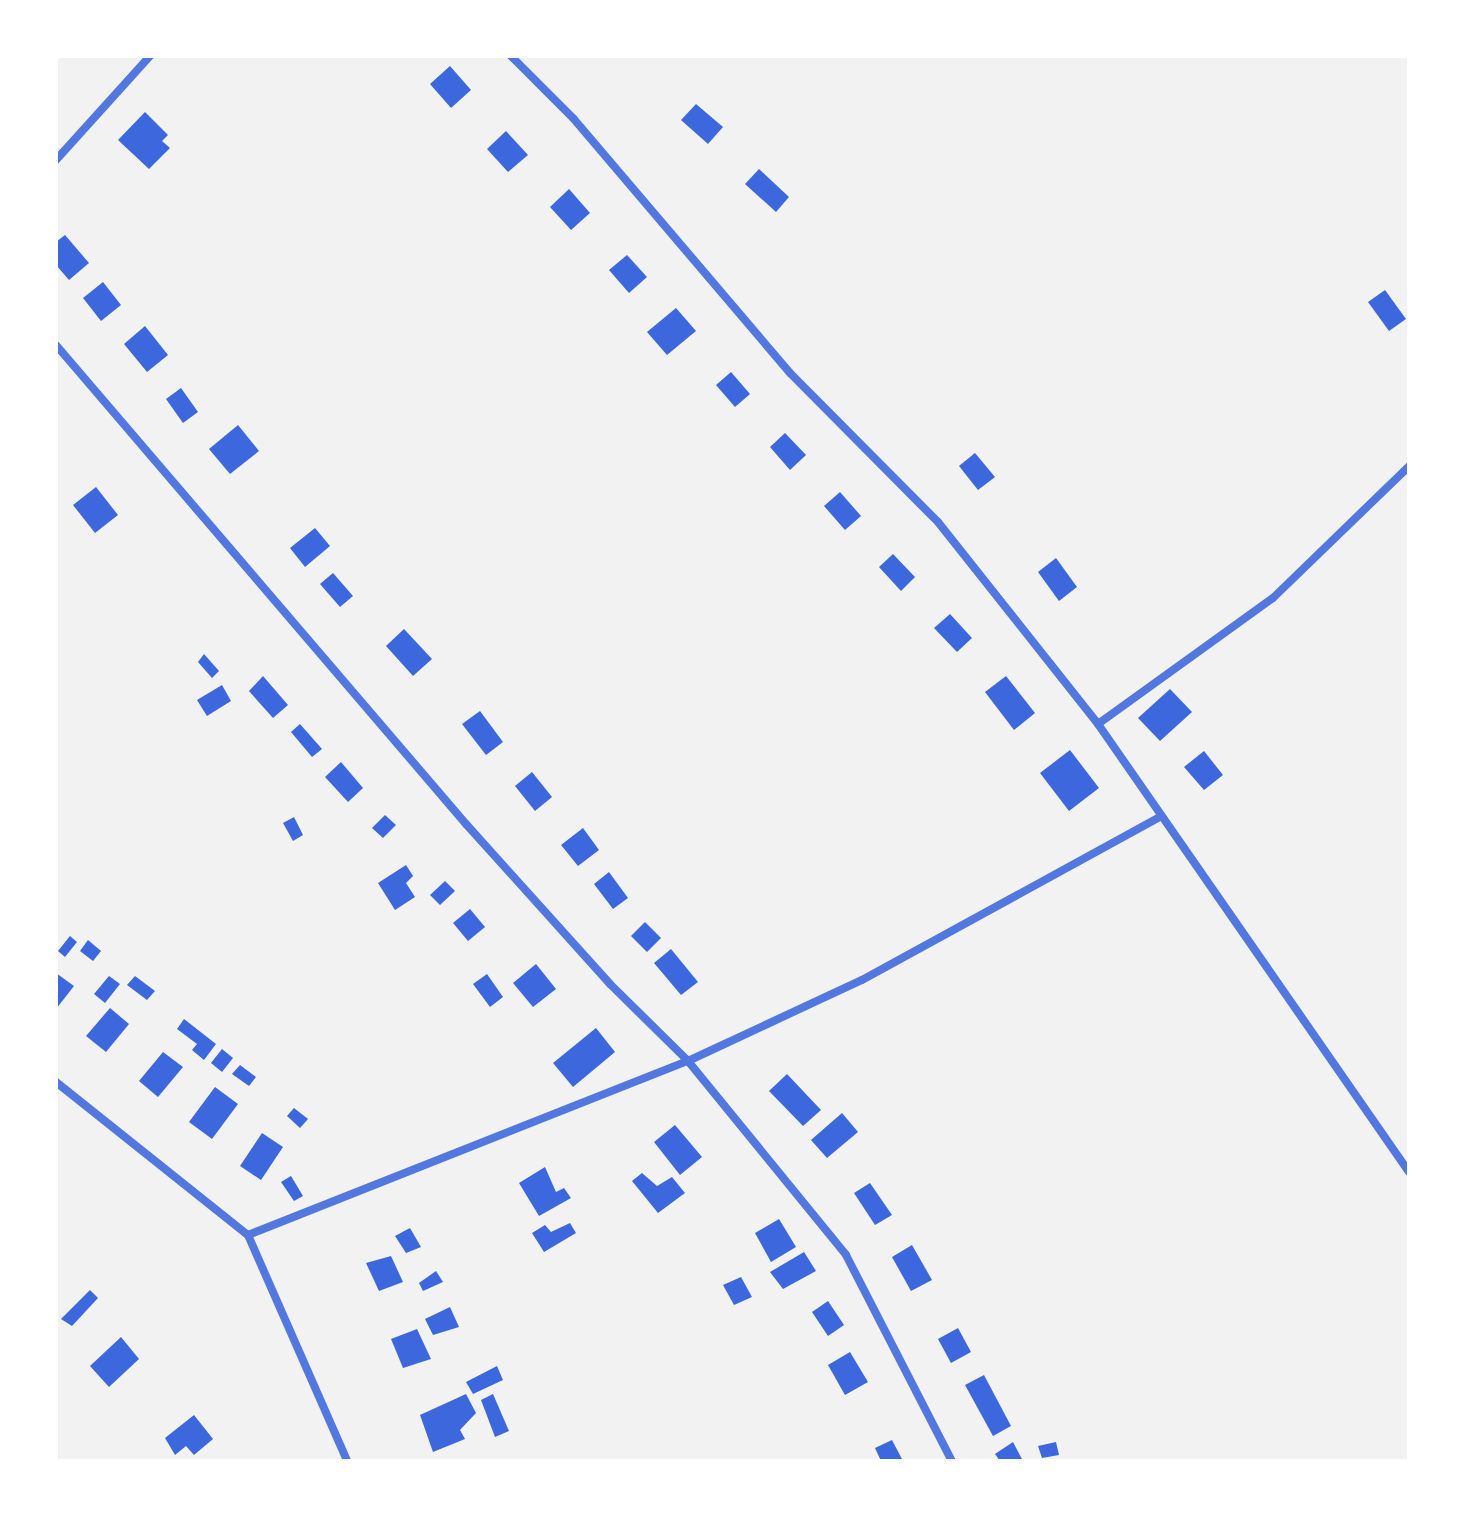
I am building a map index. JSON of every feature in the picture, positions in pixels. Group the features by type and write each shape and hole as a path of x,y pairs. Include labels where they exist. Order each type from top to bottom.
{"street":[{"path":"56,160 150,56"},
{"path":"511,56 573,118 790,373 938,522 1098,724 1409,1172"},
{"path":"56,345 466,824 610,984 688,1061 846,1255 952,1461"},
{"path":"1098,724 1273,598 1409,466"},
{"path":"248,1235 688,1061 862,980 1160,817"},
{"path":"56,1082 248,1235 347,1461"}],"building":[{"path":"450,66 471,90 451,108 430,84"},
{"path":"696,104 723,127 708,144 681,120"},
{"path":"145,112 168,135 162,141 170,148 149,169 118,140"},
{"path":"506,131 528,155 508,172 487,149"},
{"path":"759,169 789,197 776,212 745,184"},
{"path":"569,189 590,213 571,230 550,207"},
{"path":"65,235 89,263 69,280 56,265 56,242"},
{"path":"627,255 647,277 629,293 609,270"},
{"path":"103,282 121,305 101,321 83,298"},
{"path":"1385,290 1406,319 1389,331 1368,302"},
{"path":"676,308 696,331 667,355 647,332"},
{"path":"145,326 168,355 147,372 124,344"},
{"path":"731,372 750,394 735,407 716,385"},
{"path":"181,388 198,412 183,423 166,399"},
{"path":"238,425 259,451 230,474 209,449"},
{"path":"785,433 806,455 790,470 770,447"},
{"path":"975,453 995,477 978,490 959,466"},
{"path":"96,487 118,515 95,533 73,505"},
{"path":"840,492 861,516 845,530 824,506"},
{"path":"315,528 330,546 305,567 290,548"},
{"path":"893,554 915,577 901,591 879,567"},
{"path":"1056,558 1077,587 1059,601 1038,572"},
{"path":"333,573 353,596 340,607 320,584"},
{"path":"950,614 972,638 957,652 934,628"},
{"path":"404,629 432,659 413,676 386,646"},
{"path":"204,654 219,671 212,678 198,662"},
{"path":"263,676 288,705 273,718 249,691"},
{"path":"1006,676 1035,713 1014,730 985,692"},
{"path":"222,685 231,701 207,716 197,700"},
{"path":"1170,689 1192,712 1160,741 1138,718"},
{"path":"480,711 503,742 486,755 462,724"},
{"path":"300,724 322,749 312,757 291,732"},
{"path":"1070,750 1099,788 1069,811 1040,773"},
{"path":"1204,751 1223,775 1204,790 1184,767"},
{"path":"341,762 363,788 348,802 325,777"},
{"path":"532,772 552,797 535,811 515,786"},
{"path":"385,815 396,825 383,838 372,828"},
{"path":"294,817 303,835 293,841 283,823"},
{"path":"583,828 599,850 578,866 561,845"},
{"path":"406,865 413,876 406,883 415,897 395,910 378,883"},
{"path":"609,872 628,898 613,909 594,884"},
{"path":"445,881 455,891 440,905 430,895"},
{"path":"470,909 485,927 468,941 453,923"},
{"path":"645,922 661,938 647,952 631,936"},
{"path":"70,936 77,942 65,957 58,951"},
{"path":"88,940 101,951 93,961 80,951"},
{"path":"671,949 698,982 681,995 654,963"},
{"path":"536,964 556,989 533,1007 513,983"},
{"path":"56,973 74,986 56,1009"},
{"path":"487,974 503,997 490,1007 473,984"},
{"path":"109,976 120,984 105,1003 94,994"},
{"path":"135,976 155,991 147,1000 127,985"},
{"path":"110,1008 129,1024 106,1052 86,1036"},
{"path":"184,1019 216,1044 204,1060 192,1050 197,1044 177,1029"},
{"path":"596,1028 615,1052 573,1087 553,1063"},
{"path":"222,1049 233,1058 222,1072 211,1063"},
{"path":"163,1052 183,1067 158,1097 139,1081"},
{"path":"240,1065 256,1077 249,1086 232,1074"},
{"path":"787,1074 821,1110 803,1126 769,1091"},
{"path":"215,1087 238,1104 212,1139 189,1122"},
{"path":"294,1108 308,1119 300,1128 287,1116"},
{"path":"842,1113 858,1132 827,1158 811,1140"},
{"path":"675,1125 702,1157 680,1175 654,1142"},
{"path":"262,1133 283,1147 261,1180 240,1166"},
{"path":"545,1167 556,1192 564,1188 571,1198 539,1216 519,1183"},
{"path":"642,1173 657,1186 672,1177 685,1193 658,1213 632,1181"},
{"path":"291,1176 303,1196 294,1201 281,1182"},
{"path":"870,1183 892,1215 875,1225 854,1193"},
{"path":"779,1219 796,1247 771,1262 755,1233"},
{"path":"570,1223 576,1233 544,1252 532,1233 545,1225 551,1232"},
{"path":"410,1228 421,1247 406,1253 395,1236"},
{"path":"912,1245 932,1280 911,1291 892,1257"},
{"path":"804,1252 816,1271 783,1289 770,1272"},
{"path":"391,1256 403,1282 379,1291 366,1263"},
{"path":"436,1271 443,1282 423,1291 419,1283"},
{"path":"741,1277 752,1297 734,1305 723,1285"},
{"path":"90,1290 98,1298 72,1326 61,1319"},
{"path":"828,1301 844,1325 828,1336 812,1312"},
{"path":"450,1307 459,1327 433,1335 425,1319"},
{"path":"958,1328 971,1352 951,1363 938,1339"},
{"path":"417,1329 431,1359 403,1368 391,1339"},
{"path":"121,1337 139,1359 109,1387 90,1366"},
{"path":"850,1352 868,1382 845,1395 828,1365"},
{"path":"497,1366 503,1380 473,1394 466,1382"},
{"path":"984,1375 1011,1426 993,1436 965,1385"},
{"path":"466,1394 476,1413 460,1430 465,1439 433,1452 420,1415"},
{"path":"493,1394 509,1431 495,1437 481,1400"},
{"path":"194,1415 213,1439 194,1455 186,1446 175,1455 165,1438"},
{"path":"892,1440 903,1461 881,1461 875,1448"},
{"path":"1013,1442 1023,1461 1000,1461 995,1454"},
{"path":"1056,1442 1059,1455 1042,1458 1038,1446"}]}
